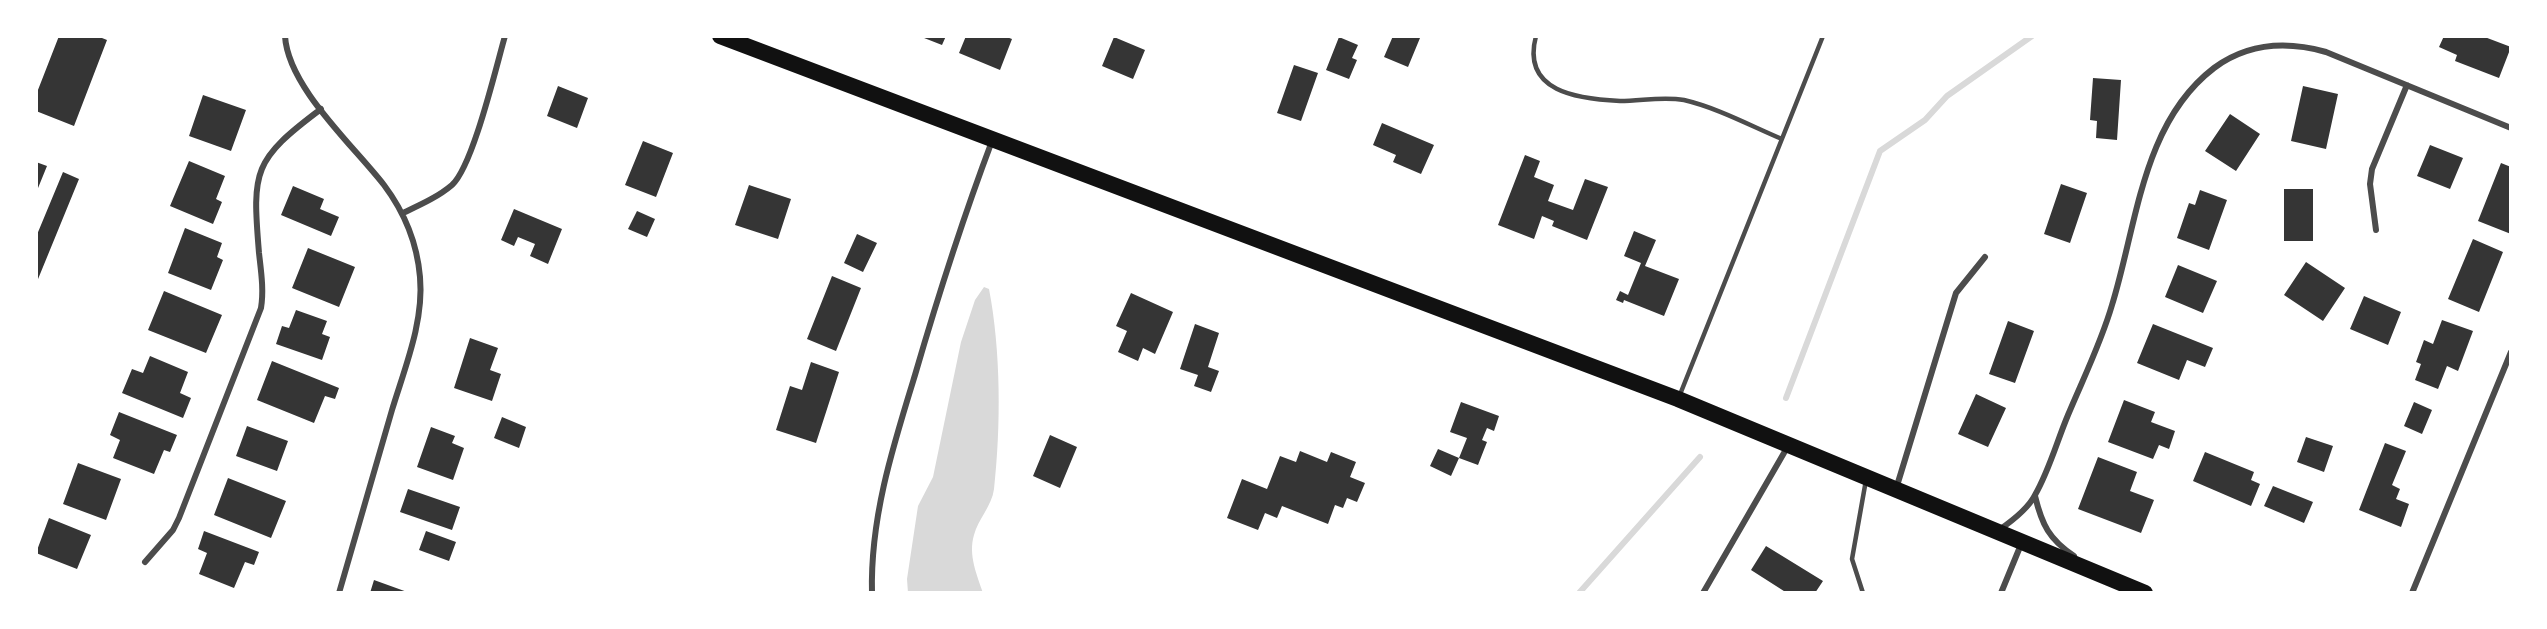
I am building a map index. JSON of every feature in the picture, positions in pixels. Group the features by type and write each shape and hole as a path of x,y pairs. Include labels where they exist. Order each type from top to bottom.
{"highway":[{"path":"720,36 1677,399 2145,593"}],"street":[{"path":"285,36 291,62 306,90 404,213 415,248 420,278 420,303 410,348 339,593"},
{"path":"404,213 453,184 462,171 483,110 504,36"},
{"path":"1997,531 2035,496 2112,308 2142,190 2158,142 2179,104 2193,86 2223,62 2259,48 2283,44 2326,51 2511,128"},
{"path":"2376,230 2370,184 2372,169 2407,85"},
{"path":"145,562 173,530 179,518 261,308 262,288 255,193 261,171 268,157 285,137 321,109"},
{"path":"872,593 871,564 884,478 946,272 992,140"},
{"path":"1896,490 1956,293 1985,257"},
{"path":"2412,593 2511,352"},
{"path":"1703,593 1788,445"},
{"path":"2035,496 2042,524 2050,536 2099,574"},
{"path":"2001,593 2022,542"}],"lane":[{"path":"1536,36 1533,60 1535,70 1554,88 1568,94 1622,101 1657,97 1683,100 1706,107 1782,139"},
{"path":"1677,399 1823,36"},
{"path":"1863,593 1852,559 1866,478"}],"shaded area":[{"path":"984,287 989,289 996,338 999,415 993,495 972,542 974,565 983,593 908,593 907,579 918,506 933,477 961,342 975,300"}],"building":[{"path":"59,36 97,36 107,40 74,126 36,111 36,95"},
{"path":"919,36 946,36 942,45"},
{"path":"966,36 1004,36 1012,39 1000,70 959,53"},
{"path":"1393,36 1420,38 1408,67 1384,57"},
{"path":"2444,36 2482,36 2511,47 2499,78 2455,61 2457,55 2439,47"},
{"path":"1114,37 1145,50 1133,79 1102,66"},
{"path":"1339,37 1358,45 1352,58 1357,60 1349,79 1326,70"},
{"path":"1294,65 1318,73 1301,121 1277,113"},
{"path":"2093,78 2121,80 2117,140 2096,138 2097,121 2090,120"},
{"path":"558,86 588,98 577,128 547,116"},
{"path":"2303,86 2338,94 2326,149 2291,141"},
{"path":"203,95 246,110 231,151 189,136"},
{"path":"2230,114 2260,134 2236,171 2205,151"},
{"path":"1382,123 1434,145 1421,174 1393,162 1396,155 1373,145"},
{"path":"643,141 673,153 656,197 625,185"},
{"path":"2430,145 2463,158 2450,189 2417,176"},
{"path":"1525,155 1540,161 1534,177 1554,185 1548,201 1573,210 1585,179 1608,187 1587,240 1552,226 1554,221 1542,216 1534,239 1498,225"},
{"path":"189,161 225,176 216,199 222,202 213,224 170,206"},
{"path":"36,162 47,166 36,193"},
{"path":"2501,163 2511,167 2511,234 2478,221"},
{"path":"63,172 79,179 36,284 36,237"},
{"path":"2061,184 2087,193 2070,243 2044,234"},
{"path":"749,185 791,199 778,239 735,225"},
{"path":"293,186 324,199 320,209 339,217 331,236 281,215"},
{"path":"2284,189 2313,189 2313,241 2284,241"},
{"path":"2200,190 2227,200 2209,250 2177,238 2189,203 2195,205"},
{"path":"514,209 562,229 548,264 530,256 535,244 518,237 514,246 501,240"},
{"path":"637,211 655,219 647,237 628,229"},
{"path":"185,228 222,243 217,257 223,260 211,290 168,273"},
{"path":"1634,231 1656,240 1645,266 1679,279 1664,316 1624,300 1623,303 1616,300 1620,291 1628,295 1641,263 1624,256"},
{"path":"857,234 877,243 863,272 844,263"},
{"path":"2473,239 2503,252 2479,312 2448,299"},
{"path":"308,248 355,267 339,307 292,288"},
{"path":"2306,262 2345,288 2323,321 2284,295"},
{"path":"2178,265 2217,281 2203,313 2165,297"},
{"path":"832,276 861,288 836,351 807,339"},
{"path":"164,291 222,315 206,353 148,330"},
{"path":"1131,293 1173,312 1155,354 1143,348 1138,361 1118,352 1127,331 1116,326"},
{"path":"2364,296 2401,312 2388,345 2350,329"},
{"path":"296,310 327,321 322,334 330,337 322,360 276,344 282,326 289,328"},
{"path":"2442,320 2473,331 2458,371 2447,366 2438,389 2415,380 2421,364 2416,362 2424,340 2433,344"},
{"path":"2008,321 2034,331 2015,383 1989,374"},
{"path":"1195,324 1219,333 1208,367 1219,371 1211,392 1194,386 1198,375 1180,369"},
{"path":"2153,324 2213,348 2205,367 2187,360 2179,380 2137,363"},
{"path":"470,338 498,348 490,370 501,374 492,401 454,388"},
{"path":"150,356 188,372 180,393 191,398 183,418 122,393 132,369 143,373"},
{"path":"272,361 339,388 335,399 325,396 314,423 257,400"},
{"path":"811,362 839,372 816,443 776,430 790,386 802,390"},
{"path":"1976,394 2006,408 1988,447 1958,434"},
{"path":"2124,400 2155,412 2151,422 2175,431 2169,449 2159,445 2153,459 2108,442"},
{"path":"1461,402 1499,416 1494,431 1487,428 1482,440 1487,442 1478,465 1459,458 1467,438 1450,432"},
{"path":"2414,402 2432,410 2422,434 2404,426"},
{"path":"119,412 177,435 170,452 164,450 154,474 113,458 120,440 110,435"},
{"path":"502,417 526,427 519,448 494,438"},
{"path":"247,426 288,441 277,471 236,456"},
{"path":"431,427 455,436 452,443 464,448 453,480 417,467"},
{"path":"1050,435 1077,447 1060,488 1033,476"},
{"path":"2306,437 2333,446 2324,472 2297,462"},
{"path":"2385,443 2406,451 2392,485 2400,489 2396,499 2409,504 2401,527 2359,510"},
{"path":"1438,449 1459,458 1451,476 1430,466"},
{"path":"1300,451 1327,462 1331,452 1356,462 1350,477 1365,483 1357,502 1347,498 1343,508 1335,505 1328,524 1282,506 1277,518 1265,513 1258,530 1227,518 1242,479 1267,489 1280,456 1296,462"},
{"path":"2205,452 2254,472 2251,480 2260,484 2251,506 2193,481"},
{"path":"2098,457 2137,472 2130,491 2154,500 2141,533 2078,509"},
{"path":"78,463 121,479 106,520 63,504"},
{"path":"228,478 286,501 271,538 214,515"},
{"path":"2273,486 2313,502 2304,523 2264,506"},
{"path":"408,489 460,507 452,530 400,512"},
{"path":"49,518 91,535 77,569 36,553"},
{"path":"204,531 259,552 254,565 245,562 234,588 199,574 207,553 198,549"},
{"path":"426,531 456,542 449,561 419,550"},
{"path":"1766,546 1823,581 1815,593 1787,593 1751,570"},
{"path":"374,580 410,593 370,593"}],"waterway":[{"path":"1786,398 1880,151 1925,120 1947,96 2032,36"},
{"path":"1579,593 1700,457"}]}
